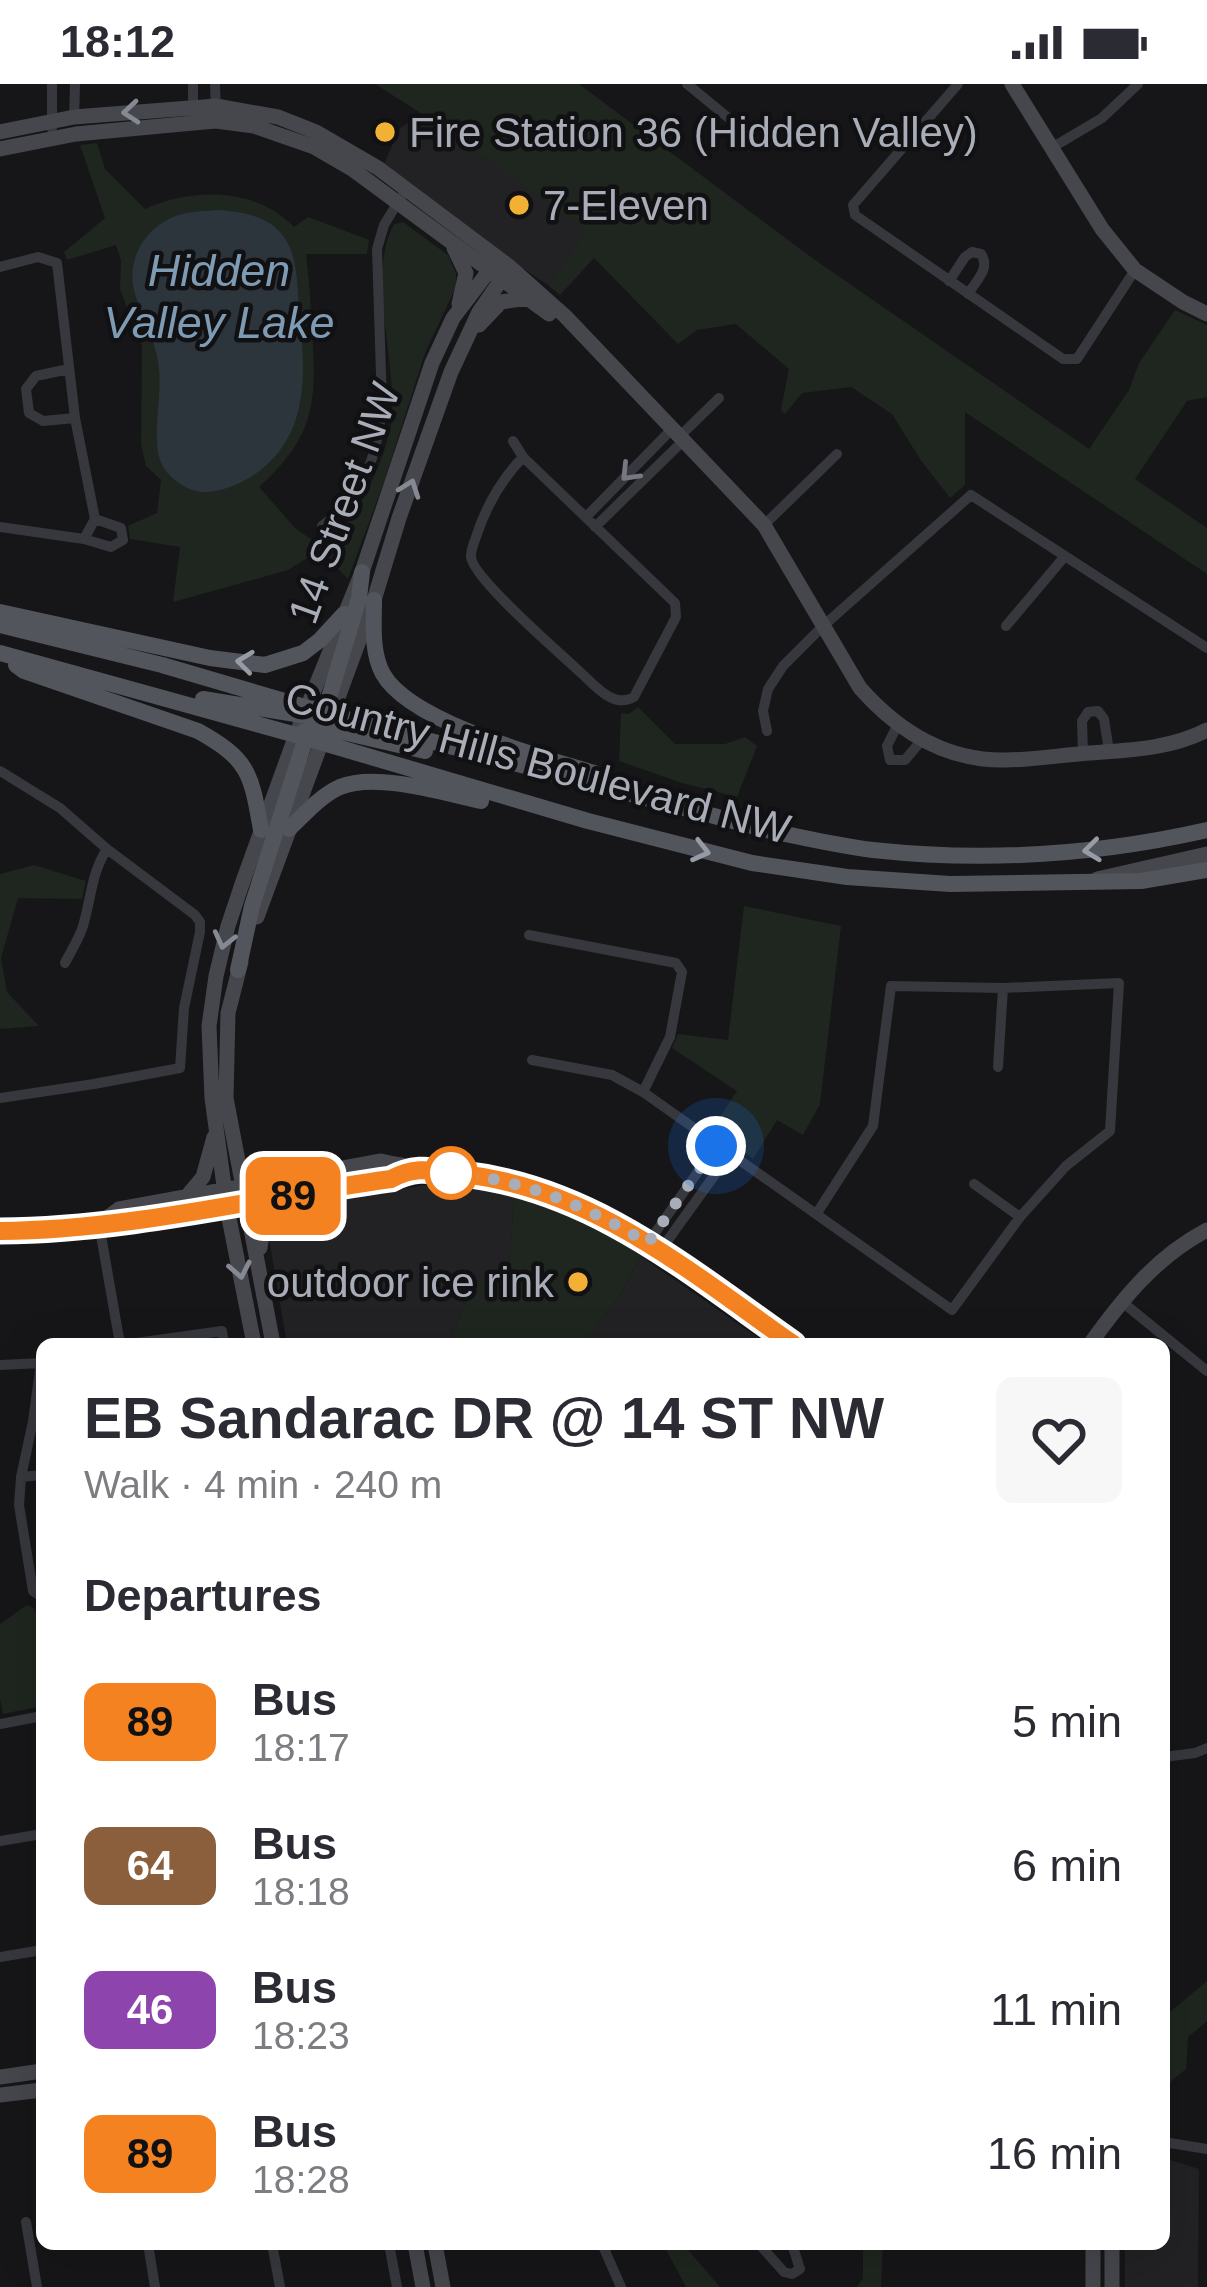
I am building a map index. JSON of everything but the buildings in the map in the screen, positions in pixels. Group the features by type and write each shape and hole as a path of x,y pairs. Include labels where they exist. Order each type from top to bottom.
{"main road":[{"path":"238,970 252,906 359,598 362,572"},
{"path":"374,600 376,651 385,677 403,696 439,718 556,762 772,831"},
{"path":"0,612 210,658 265,665 303,653 344,614"},
{"name":"Country Hills Boulevard NW","path":"0,625 162,665 315,725 588,821 752,863 847,877 950,884 1094,880"},
{"path":"0,654 24,671 167,719 215,741 248,774 262,830"},
{"name":"Country Hills Boulevard NW","path":"0,654 137,690 315,725"},
{"path":"315,725 706,822 772,831"},
{"path":"289,829 339,788 376,783 565,821 588,821"},
{"name":"Country Hills Boulevard NW","path":"772,831 872,850 1047,855 1207,830"},
{"path":"1094,880 1141,881 1207,870"}],"street":[{"path":"52,84 52,129"},
{"path":"75,84 75,126"},
{"path":"193,84 193,115"},
{"path":"215,84 216,114"},
{"path":"687,84 753,138"},
{"path":"958,84 853,206 855,215 1063,359 1077,359 1135,270"},
{"path":"1012,84 1102,229 1135,270 1207,314"},
{"path":"1053,147 1102,118 1138,84"},
{"path":"0,132 255,111 316,132 362,158 451,242 500,268 528,298 591,345"},
{"path":"0,149 52,129"},
{"path":"401,196 565,316 764,525 860,688 921,741 967,757 1005,760 1159,747 1207,730"},
{"path":"322,526 342,511 362,485 380,430 377,249 401,196"},
{"path":"451,242 466,273 464,293 453,318"},
{"path":"949,281 965,257 981,254 985,267 968,294"},
{"path":"0,267 38,257 57,263 75,418 95,519 84,539"},
{"name":"14 Street NW","path":"272,1338 226,1098 228,1013 238,970 289,829 344,614 432,363 453,318 500,268"},
{"name":"14 Street NW","path":"253,1338 227,1208 212,1098 209,1026 216,976 262,830 374,600 462,345 500,268"},
{"path":"462,345 501,302 528,298"},
{"path":"69,369 36,376 26,389 29,413 43,421 75,418"},
{"path":"591,522 718,398"},
{"path":"513,441 675,604 676,617 627,702 616,702 531,627 476,570 470,556 484,514 505,476 524,457"},
{"path":"764,525 837,454"},
{"path":"766,731 763,711 768,689 783,666 971,495 1207,648"},
{"path":"0,527 111,547 123,540 121,528 95,519"},
{"path":"1006,626 1065,556"},
{"path":"1083,753 1082,721 1088,712 1098,711 1104,719 1109,751"},
{"path":"898,724 887,746 890,760 905,760 921,741"},
{"path":"0,772 60,808 200,922 184,1008 180,1068 0,1098"},
{"path":"65,963 83,928 90,888 107,849"},
{"name":"Country Hills Boulevard NW","path":"1094,880 1207,854"},
{"path":"530,935 676,963 682,972 670,1037 643,1093"},
{"path":"532,1060 613,1075 952,1310 1020,1217 1066,1166 1110,1131 1119,983 891,986 873,1126 817,1213"},
{"path":"998,1067 1003,988"},
{"path":"185,1198 203,1177 216,1129"},
{"path":"654,1247 716,1146"},
{"path":"654,1247 729,1155"},
{"path":"0,1231 60,1230 227,1208 244,1195 381,1161 488,1177 596,1212 785,1338"},
{"path":"99,1224 119,1209 224,1190 272,1199 391,1179 411,1168"},
{"path":"974,1184 1020,1217"},
{"path":"257,1262 272,1199"},
{"path":"99,1224 119,1338"},
{"path":"1094,1338 1149,1270 1207,1230"},
{"path":"1121,1301 1166,1338"},
{"path":"1170,1341 1207,1371"},
{"path":"0,1365 36,1363"},
{"path":"36,1399 19,1505 36,1593"},
{"path":"21,1477 36,1475"},
{"path":"0,1724 36,1717"},
{"path":"1170,1756 1207,1748"},
{"path":"0,1841 36,1835"},
{"path":"0,1957 36,1951"},
{"path":"0,2077 36,2072"},
{"path":"0,2095 36,2091"},
{"path":"1170,2143 1207,2150"},
{"path":"26,2222 38,2287"},
{"path":"149,2250 155,2287"},
{"path":"273,2250 280,2287"},
{"path":"390,2250 397,2287"},
{"path":"416,2250 423,2287"},
{"path":"437,2250 443,2287"},
{"path":"605,2250 621,2287"},
{"path":"764,2250 784,2272 792,2274 800,2269 794,2250"},
{"path":"1093,2250 1094,2287"},
{"path":"1112,2250 1112,2287"}],"shaded area":[{"path":"375,84 579,84 815,260 1089,449 1175,310 1207,325 1207,397 1187,401 1135,479 1207,528 1207,574 965,412 965,485 950,498 892,414 851,387 802,393 785,414 781,410 789,369 736,324 697,330 678,344 594,258 560,295 548,285 587,231"},
{"path":"419,116 427,117 588,231 548,285 383,166 400,128"},
{"path":"97,143 105,169 145,209 183,197 224,195 262,205 294,227 308,217 369,240 367,254 306,254 312,399 292,451 259,487 295,528 315,542 334,535 352,516 388,439 392,394 383,267 394,224 403,222 448,255 456,287 425,353 348,579 320,550 288,570 173,602 180,547 130,539 128,526 157,513 161,480 146,466 141,444 142,347 120,289 121,260 116,245 67,260 64,252 105,218 80,145"},
{"path":"638,707 675,744 725,744 745,737 757,746 737,797 619,761 621,713 629,714"},
{"path":"34,865 86,881 82,899 18,898 1,958 7,992 39,1026 0,1029 0,874"},
{"path":"744,906 841,926 820,1104 803,1135 777,1120 753,1159 712,1129 737,1091 672,1048 678,1034 728,1040"},
{"path":"451,1184 515,1194 507,1285 475,1280 451,1338 286,1338 268,1233 270,1220 281,1208 332,1196 350,1198"},
{"path":"515,1194 590,1221 641,1256 589,1338 451,1338 475,1280 507,1284"},
{"path":"641,1256 758,1338 589,1338"},
{"path":"27,1605 35,1609 36,1707 3,1714 0,1624"},
{"path":"1207,1981 1207,2021 1188,2037 1186,2069 1170,2082 1170,2012"},
{"path":"1170,2160 1199,2169 1198,2287 1125,2287 1125,2250 1170,2250"},
{"path":"666,2250 688,2250 720,2287 686,2287"},
{"path":"863,2250 883,2250 881,2287 857,2287 863,2278"}],"water":[{"name":"Hidden Valley Lake","path":"219,210 263,220 289,245 297,281 303,378 295,421 273,459 242,482 202,492 176,481 160,460 158,359 132,277 137,253 159,225 182,214"}],"bus line":[{"name":"89","path":"0,1231 60,1230 212,1210 391,1179 411,1168 488,1177 596,1212 784,1338"}],"place":[{"name":"Fire Station 36 (Hidden Valley)","path":"385,132"},
{"name":"7-Eleven","path":"519,205"},
{"name":"outdoor ice rink","path":"578,1282"}],"route":[{"path":"451,1173 548,1193 596,1212 648,1243 716,1146"}]}
